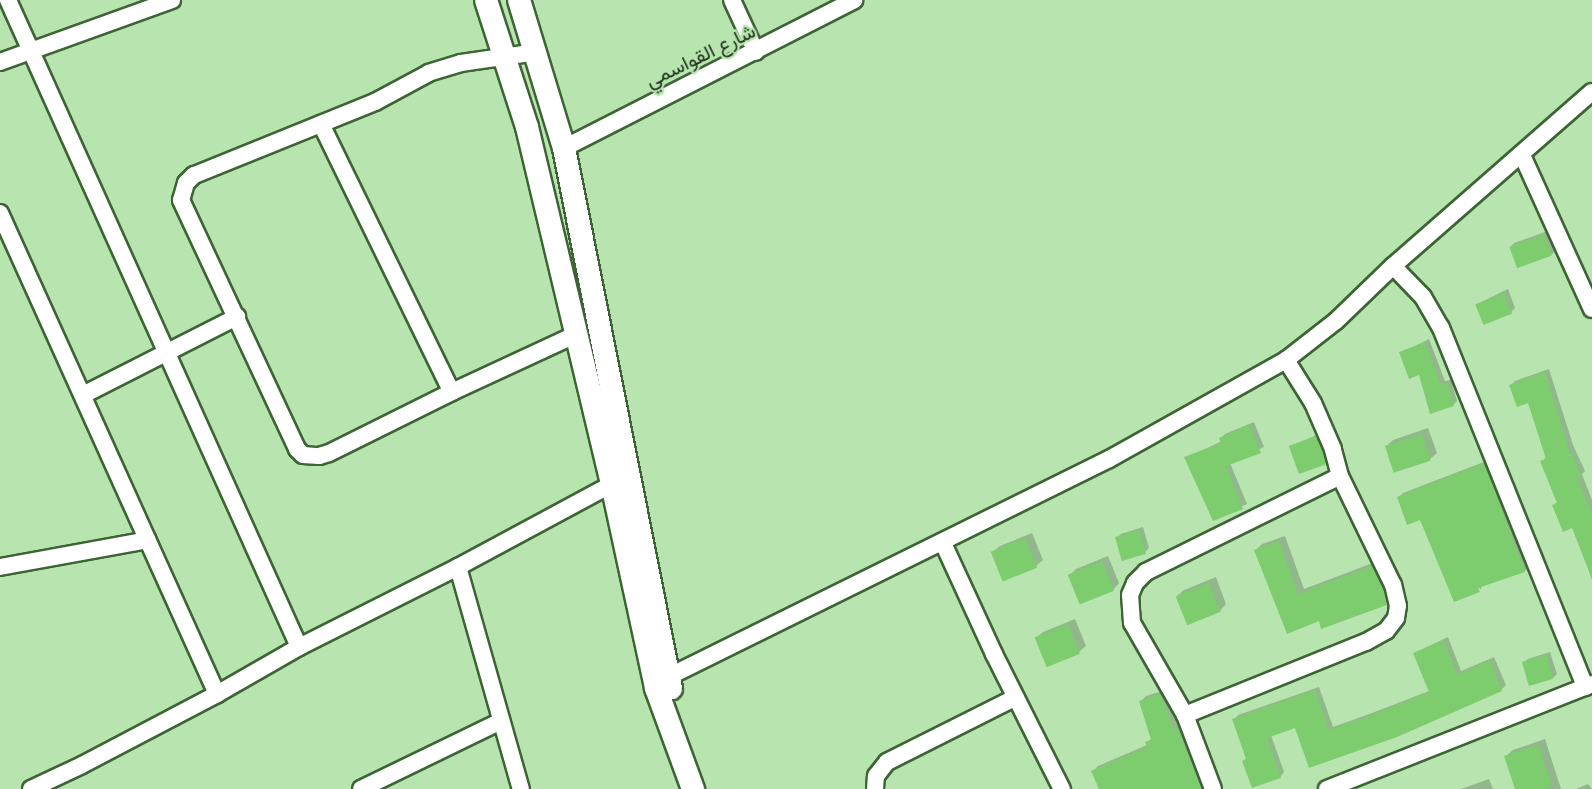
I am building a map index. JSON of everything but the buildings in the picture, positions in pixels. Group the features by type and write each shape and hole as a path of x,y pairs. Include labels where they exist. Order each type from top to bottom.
{"main road":[{"path":"486,0 506,56 527,127 612,484 662,683 693,789"},
{"path":"519,0 537,52 564,148 662,683 703,789"},
{"path":"563,277 588,272"}],"street":[{"path":"8,0 299,647"},
{"path":"0,62 172,0"},
{"path":"732,0 756,52"},
{"name":"شارع القواسمي","path":"564,148 855,0"},
{"path":"537,52 461,63 429,73 375,102 194,175 181,193 183,209 237,317 297,449 303,454 320,456 329,453 452,392 575,335"},
{"path":"662,683 1109,459 1286,360 1336,321 1393,266 1592,92"},
{"path":"321,124 452,392"},
{"path":"1522,154 1592,309"},
{"path":"0,213 217,694"},
{"path":"1327,789 1588,685 1441,328 1423,297 1393,266"},
{"path":"83,395 237,317"},
{"path":"1185,715 1366,642 1386,631 1396,618 1398,606 1393,585 1340,476 1313,403 1286,360"},
{"path":"1214,789 1185,715 1132,622 1130,607 1134,583 1146,572 1340,476"},
{"path":"31,789 82,765 217,694 299,647 458,567 612,484"},
{"path":"0,567 148,540"},
{"path":"944,543 1062,789"},
{"path":"458,567 520,789"},
{"path":"875,789 876,776 887,762 1016,697"},
{"path":"361,789 501,721"}]}
